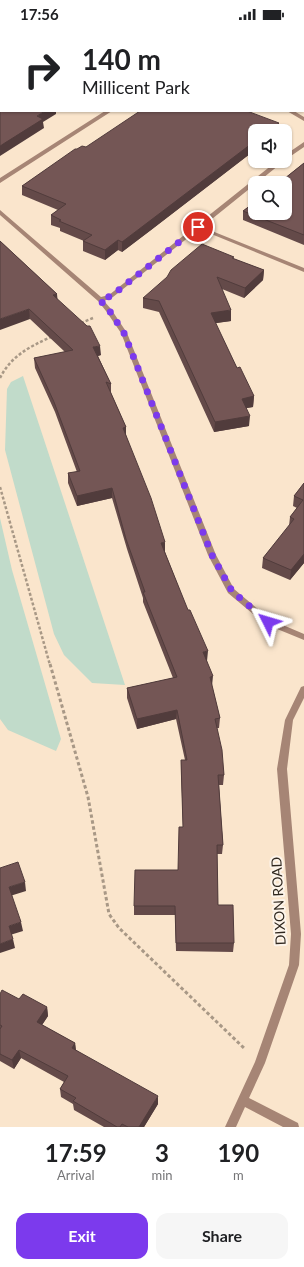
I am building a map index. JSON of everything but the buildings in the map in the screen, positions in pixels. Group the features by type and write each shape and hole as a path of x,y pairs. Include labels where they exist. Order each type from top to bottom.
{"street":[{"path":"0,181 108,112"},
{"path":"292,112 304,119"},
{"path":"292,153 304,144"},
{"path":"100,300 111,296 272,168"},
{"path":"0,212 100,300 109,310 124,333 212,555 232,591 268,622 304,637"},
{"path":"198,227 304,270"},
{"name":"DIXON ROAD","path":"230,1127 260,1063 294,965 296,934 282,769 289,720 304,688"},
{"path":"243,1100 294,1127"}],"path":[{"path":"80,323 109,310"},
{"path":"0,378 3,370 16,354 52,336"},
{"path":"0,487 88,797 109,914 119,928 260,1063"}],"green space":[{"path":"23,376 125,685 92,683 64,655 54,634 5,450 7,389 11,382"},
{"path":"0,518 12,570 61,739 56,751 8,730 0,719"}],"route":[{"path":"198,227 111,296 100,300 109,310 124,333 212,555 232,591 268,622"}]}
